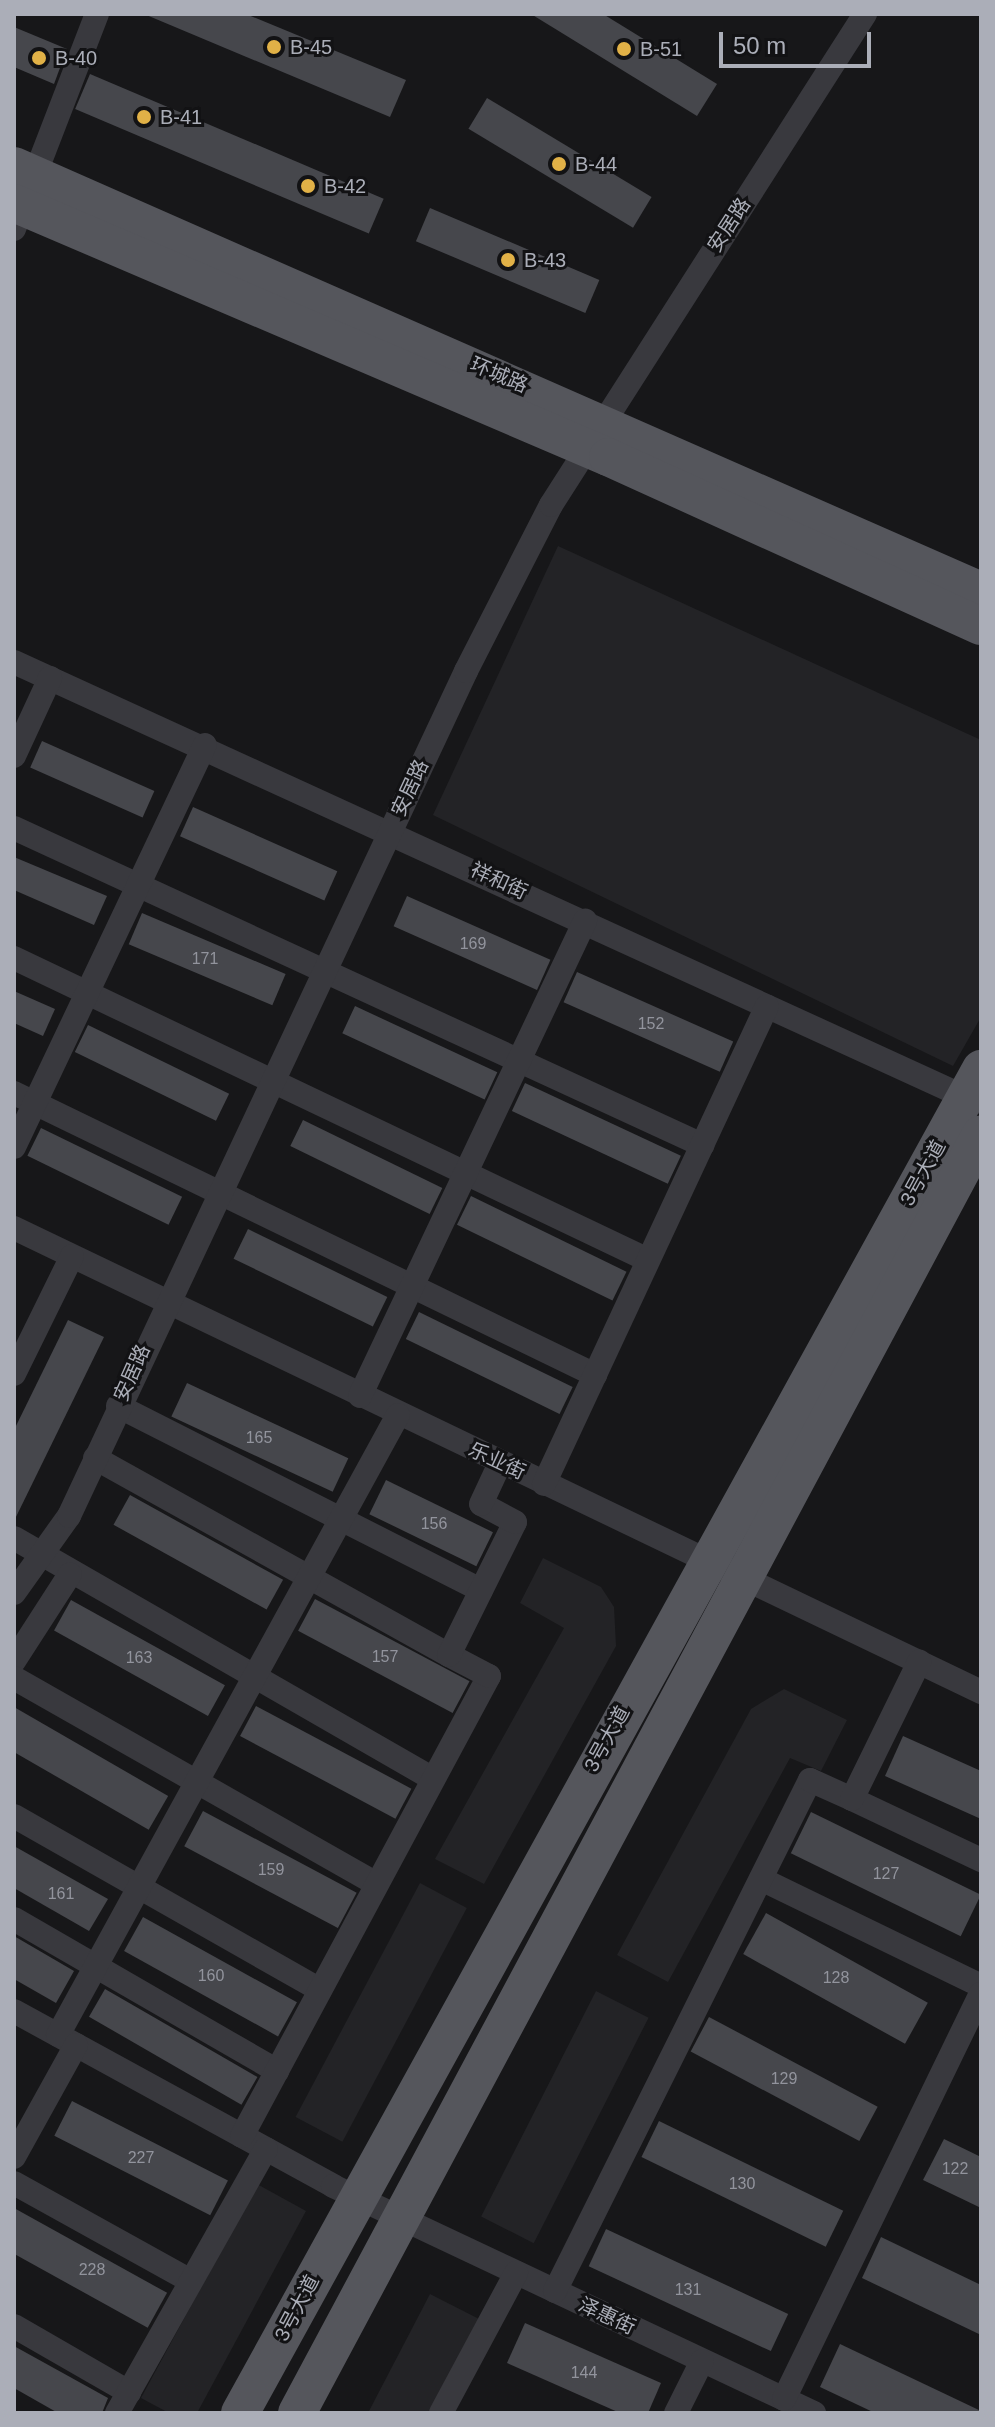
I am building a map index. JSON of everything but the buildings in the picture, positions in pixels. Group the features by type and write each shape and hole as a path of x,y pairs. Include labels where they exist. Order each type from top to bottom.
{"main road":[{"path":"21,196 981,591"},
{"path":"594,434 981,626"},
{"name":"3号大道","path":"240,2413 706,1561 976,1090"},
{"name":"3号大道","path":"297,2413 981,1134"}],"street":[{"path":"21,196 97,14"},
{"name":"安居路","path":"14,1593 41,1556 95,1458 165,1302 390,830 594,434 865,14"},
{"name":"祥和街","path":"14,662 205,745 767,1006 976,1090"},
{"path":"14,756 50,678"},
{"path":"14,1147 24,1098 85,997 205,745"},
{"path":"14,828 702,1145"},
{"path":"360,1396 585,921"},
{"path":"14,958 85,997 271,1081 648,1260"},
{"path":"544,1484 767,1006"},
{"path":"24,1098 595,1375"},
{"name":"乐业街","path":"14,1228 398,1415 919,1662 979,1686"},
{"path":"14,1374 72,1256"},
{"path":"118,1406 481,1590"},
{"path":"14,2157 67,2040 96,1966 398,1415"},
{"path":"95,1458 489,1676 242,2136"},
{"path":"449,1655 515,1522 481,1504 500,1463"},
{"path":"14,1538 252,1681 433,1779"},
{"path":"14,1661 70,1574"},
{"path":"852,1799 919,1662"},
{"path":"14,1678 377,1884"},
{"path":"555,2291 810,1780 981,1860"},
{"path":"14,1816 320,1990"},
{"path":"761,1879 981,1986"},
{"path":"14,1919 277,2071"},
{"path":"784,2399 981,1994"},
{"name":"泽惠街","path":"14,2011 356,2198 814,2413"},
{"path":"14,2326 123,2402 266,2149"},
{"path":"14,2183 191,2281"},
{"path":"441,2413 516,2273"},
{"path":"676,2413 702,2361"}],"shaded area":[{"path":"558,546 981,740 981,1017 953,1066 433,815"},
{"path":"543,1558 601,1587 614,1607 616,1646 484,1884 435,1859 564,1628 520,1603"},
{"path":"784,1689 847,1720 821,1771 790,1758 668,1982 617,1955 751,1709"},
{"path":"420,1883 467,1908 342,2142 296,2117"},
{"path":"596,1991 649,2018 534,2243 481,2216"},
{"path":"257,2184 306,2211 197,2413 169,2413 141,2398"},
{"path":"430,2294 481,2320 432,2413 368,2413"}],"place":[{"name":"B-45","path":"274,47"},
{"name":"B-51","path":"624,49"},
{"name":"B-40","path":"39,58"},
{"name":"B-41","path":"144,117"},
{"name":"B-44","path":"559,164"},
{"name":"B-42","path":"308,186"},
{"name":"B-43","path":"508,260"}]}
